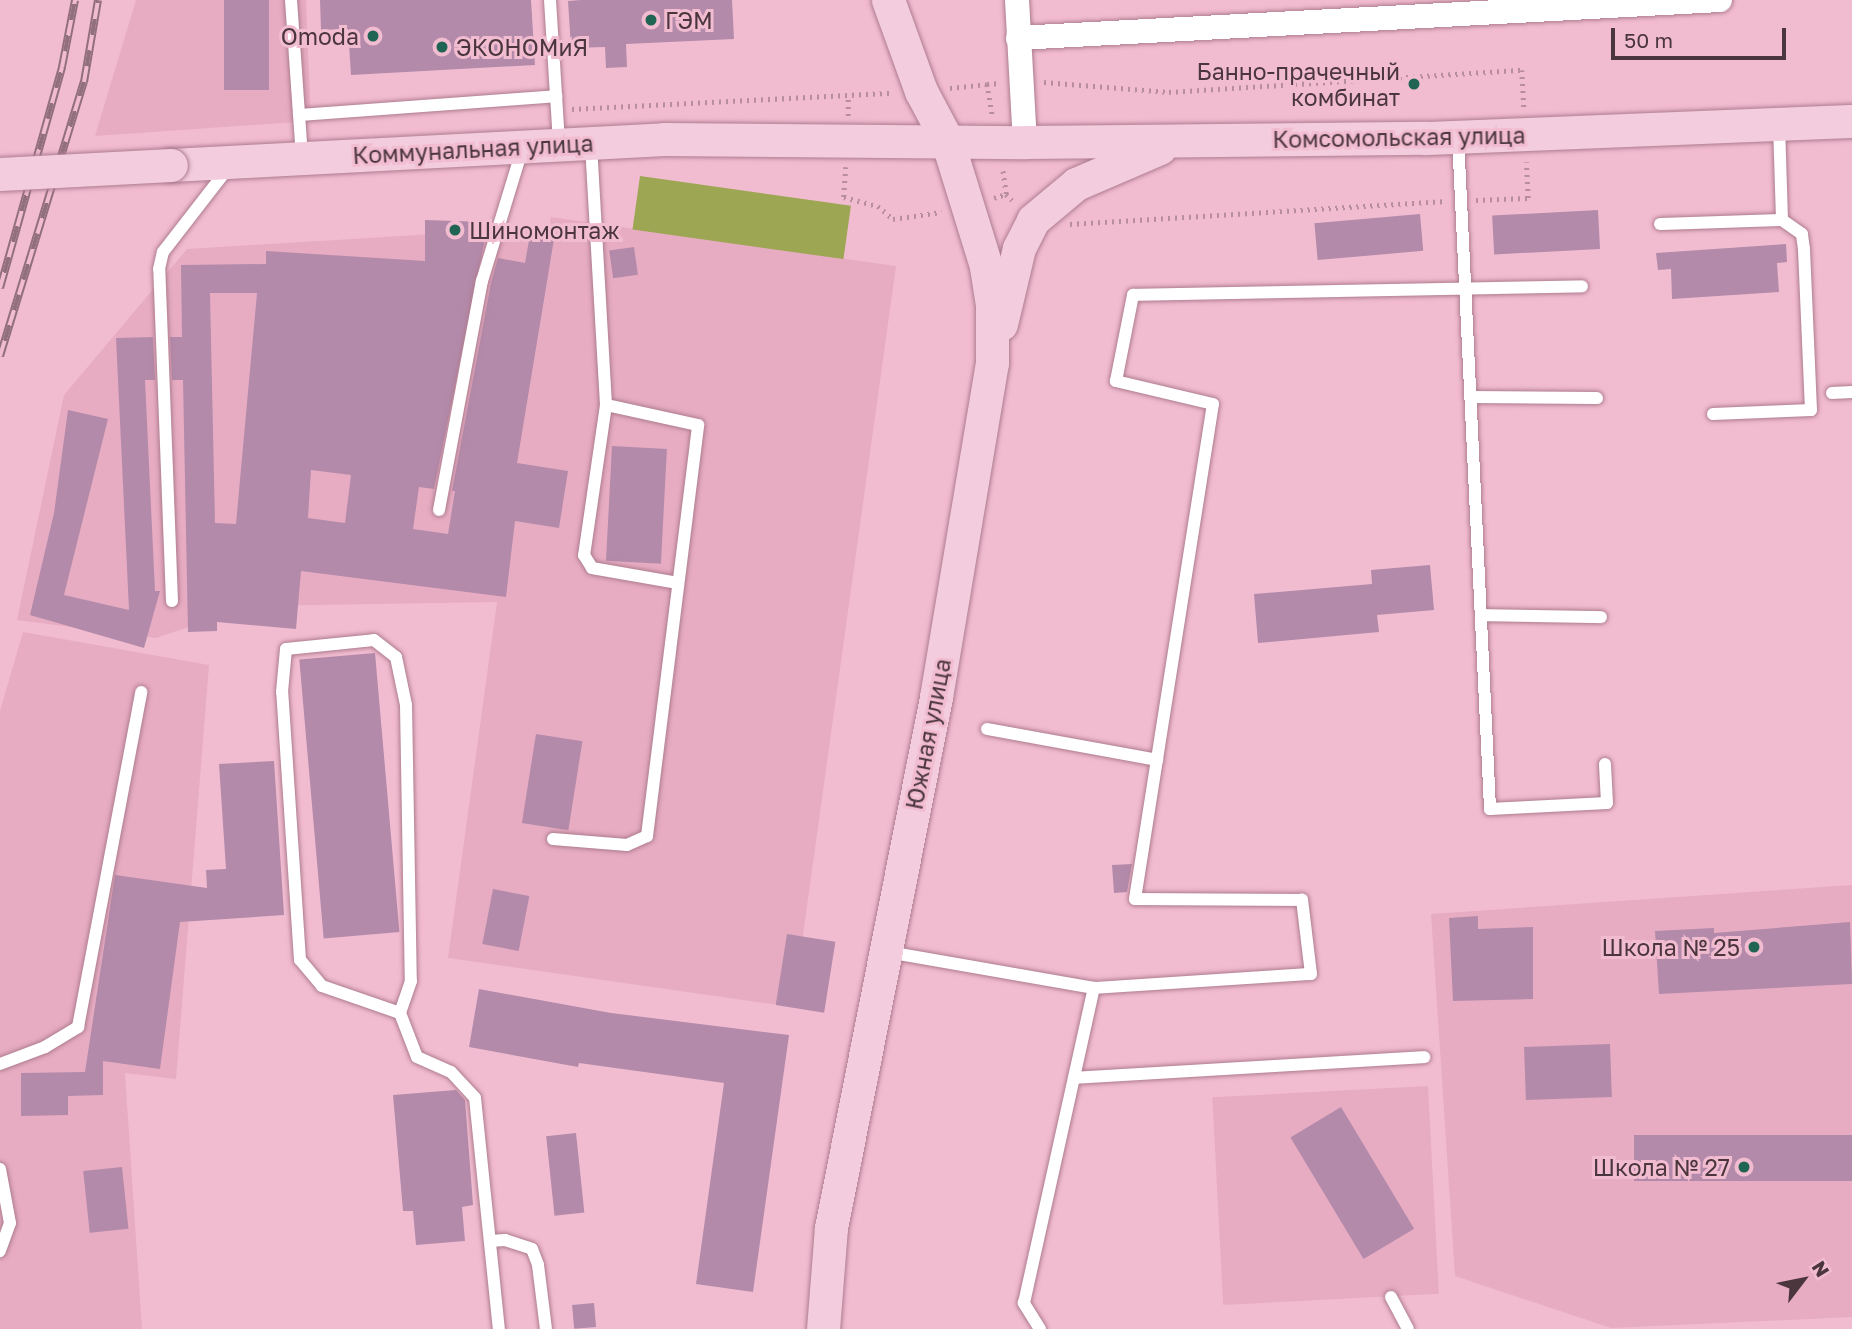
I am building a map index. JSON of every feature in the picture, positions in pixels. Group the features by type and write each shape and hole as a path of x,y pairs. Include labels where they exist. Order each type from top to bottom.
{"main road":[{"name":"Южная улица","path":"823,1329 831,1228 941,671 992,363 992,305 986,266 947,140 921,91 888,0"},
{"name":"Комсомольская улица","path":"947,140 1025,142 1458,137 1852,121"},
{"name":"Коммунальная улица","path":"0,174 575,144 947,140"},
{"path":"992,363 1020,248 1033,220 1076,184 1175,141"}],"street":[{"path":"1017,0 1025,142"},
{"path":"1018,38 1720,0"}],"lane":[{"path":"291,0 302,158"},
{"path":"550,0 557,110 575,144 606,405 584,555 592,568 678,583"},
{"path":"299,115 556,96"},
{"path":"1779,125 1782,220"},
{"path":"1458,137 1490,808 1607,803 1605,765"},
{"path":"439,509 482,281 523,146"},
{"path":"172,601 159,269 163,252 233,161"},
{"path":"1660,224 1782,220 1801,234 1804,248 1811,410 1713,414"},
{"path":"884,951 1094,988 1311,974 1302,900 1135,900 1213,404 1116,381 1133,295 1465,286 1582,286"},
{"path":"1832,393 1852,392"},
{"path":"1470,397 1597,398"},
{"path":"553,839 627,845 646,836 698,425 606,405"},
{"path":"1481,615 1601,617"},
{"path":"400,1013 322,986 300,960 282,692 286,649 374,640 396,657 406,705 411,967 400,1013 417,1057 451,1072 475,1098 499,1329"},
{"path":"0,1064 45,1047 78,1027 141,692"},
{"path":"987,729 1157,760"},
{"path":"1040,1329 1024,1303 1094,988"},
{"path":"1074,1079 1424,1057"},
{"path":"0,1169 10,1223 0,1251"},
{"path":"490,1241 505,1240 532,1250 538,1265 546,1329"},
{"path":"1391,1297 1408,1329"}],"path":[{"path":"987,83 1021,82 1169,92 1522,70 1528,198 1062,225 1033,220 1006,194"},
{"path":"557,110 848,96"}],"shaded area":[{"path":"136,0 306,0 311,121 95,136"},
{"path":"551,217 896,266 793,1007 448,958 497,602 251,606 156,638 17,620 64,395 187,249 549,227"},
{"path":"23,632 209,665 176,1079 125,1073 142,1329 0,1329 0,711"},
{"path":"1852,885 1852,1317 1611,1328 1455,1276 1431,914"},
{"path":"1428,1086 1439,1294 1223,1305 1212,1097"}],"green space":[{"path":"640,176 851,206 843,259 632,229"}],"building":[{"path":"224,0 269,0 269,90 224,90"},
{"name":"ЭКОНОМиЯ","path":"320,0 531,0 535,65 351,75 348,29 321,30"},
{"name":"ГЭМ","path":"732,0 734,39 626,44 627,67 606,68 605,47 571,48 568,1"},
{"path":"1598,210 1600,249 1494,254 1492,216"},
{"path":"1420,214 1423,251 1318,260 1314,223"},
{"path":"425,220 485,222 484,244 434,489 419,487 413,529 448,534 455,491 452,491 491,283 498,258 525,263 531,229 555,233 517,463 568,471 559,528 515,521 506,597 301,571 296,629 217,622 217,631 188,632 183,380 172,380 170,337 182,337 181,265 266,264 266,251 425,261","holes":["210,293 257,293 236,524 215,523","311,470 351,475 345,523 308,518"]},
{"path":"1786,244 1787,262 1777,263 1779,292 1672,299 1671,269 1658,270 1656,253"},
{"path":"634,247 638,275 613,278 609,250"},
{"path":"153,337 155,380 145,380 155,591 160,591 144,648 30,615 54,513 68,410 108,419 64,595 129,610 116,338"},
{"path":"612,446 667,449 661,564 606,561"},
{"path":"1430,565 1434,610 1377,615 1379,632 1258,643 1254,594 1372,584 1371,570"},
{"path":"375,653 399,932 324,939 299,660"},
{"path":"536,734 582,741 568,830 522,823"},
{"path":"274,761 284,915 180,922 160,1069 103,1061 103,1095 68,1096 68,1115 21,1116 21,1073 85,1072 115,875 207,888 206,870 226,869 219,764"},
{"path":"1132,864 1127,892 1114,893 1112,865"},
{"path":"493,889 529,896 519,951 482,944"},
{"path":"1478,916 1478,929 1533,927 1533,999 1453,1001 1449,918"},
{"name":"Школа № 25","path":"1850,922 1852,984 1659,994 1655,931 1714,928 1714,933"},
{"path":"787,934 835,942 824,1013 776,1005"},
{"path":"479,989 611,1013 789,1035 753,1292 696,1284 724,1083 579,1063 578,1067 469,1047"},
{"path":"1610,1044 1612,1097 1526,1100 1524,1047"},
{"path":"456,1090 465,1100 473,1205 462,1207 465,1241 416,1245 413,1211 403,1211 393,1095"},
{"path":"1341,1107 1414,1229 1364,1259 1290,1137"},
{"path":"576,1133 584,1213 555,1216 546,1136"},
{"name":"Школа № 27","path":"1634,1135 1852,1135 1852,1181 1634,1181"},
{"path":"122,1167 128,1229 90,1233 83,1171"},
{"path":"594,1303 596,1327 574,1329 572,1305"}],"railway":[{"path":"0,288 62,67 75,0"},
{"path":"0,356 84,82 98,0"}],"place":[{"name":"ГЭМ","path":"651,20"},
{"name":"Omoda","path":"373,36"},
{"name":"ЭКОНОМиЯ","path":"442,47"},
{"name":"Банно-прачечный комбинат","path":"1414,84"},
{"name":"Шиномонтаж","path":"455,230"},
{"name":"Школа № 25","path":"1754,947"},
{"name":"Школа № 27","path":"1744,1167"}]}
